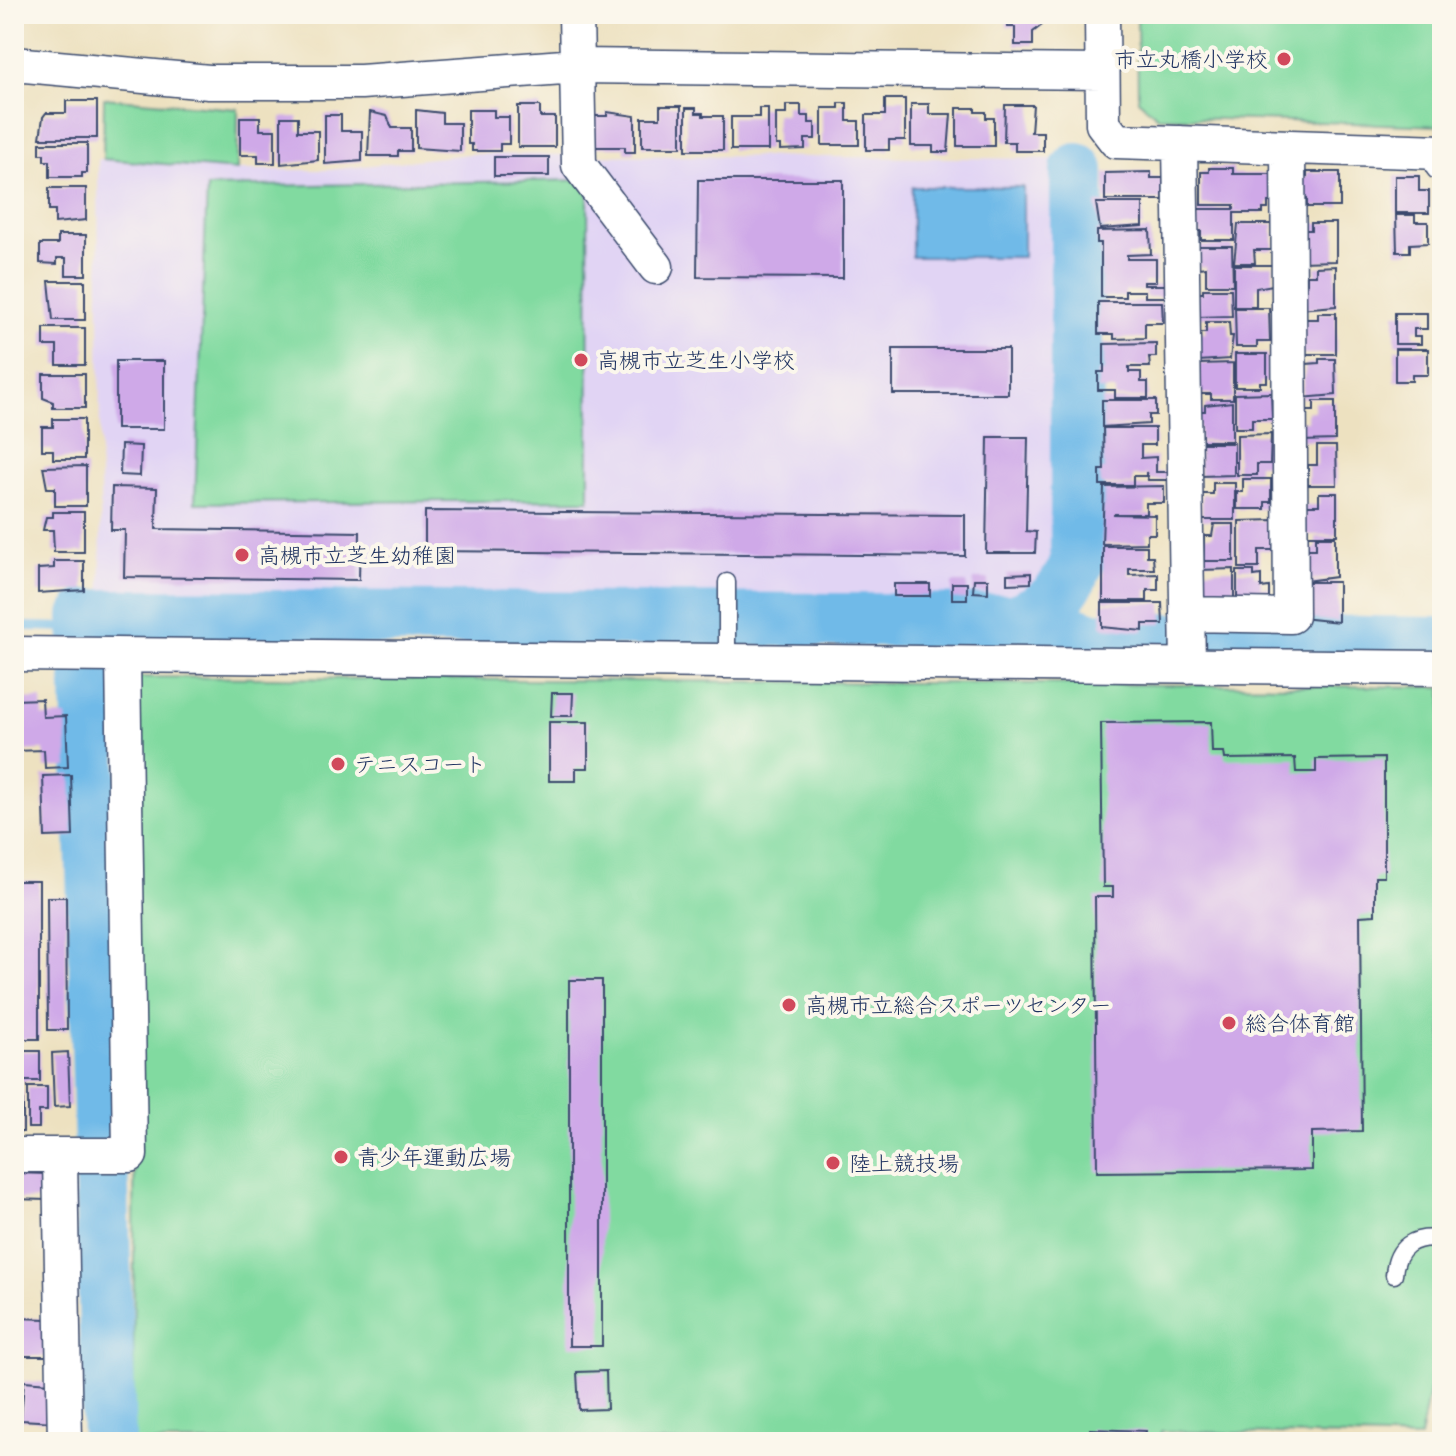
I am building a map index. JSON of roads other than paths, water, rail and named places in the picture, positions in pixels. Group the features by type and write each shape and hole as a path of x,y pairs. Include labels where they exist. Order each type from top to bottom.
{"street":[{"path":"576,14 579,165 656,267"},
{"path":"1102,14 1103,124 1116,141 1442,152 1442,164"},
{"path":"14,64 209,82 361,82 577,66 1102,72"},
{"path":"1180,143 1187,639"},
{"path":"1187,639 1291,616 1288,147"},
{"path":"14,654 114,656 727,651 1187,639 1442,668"},
{"path":"14,1155 130,1155 114,656"},
{"path":"65,1442 67,1157"}],"lane":[{"path":"727,590 727,651"},
{"path":"1394,1275 1395,1264 1405,1246 1425,1236 1442,1239"}],"water":[{"path":"912,187 1023,187 1023,257 912,257"}],"waterway":[{"path":"109,1442 86,616 1014,621 1026,617 1053,600 1067,584 1077,562 1077,170"},
{"path":"1014,621 1047,623 1092,639 1442,644"},
{"path":"14,626 87,628"}],"place":[{"name":"市立丸橋小学校","path":"1284,59"},
{"name":"高槻市立芝生小学校","path":"581,360"},
{"name":"高槻市立芝生幼稚園","path":"242,555"},
{"name":"テニスコート","path":"338,764"},
{"name":"高槻市立総合スポーツセンター","path":"789,1005"},
{"name":"総合体育館","path":"1229,1023"},
{"name":"青少年運動広場","path":"341,1157"},
{"name":"陸上競技場","path":"833,1163"}]}
